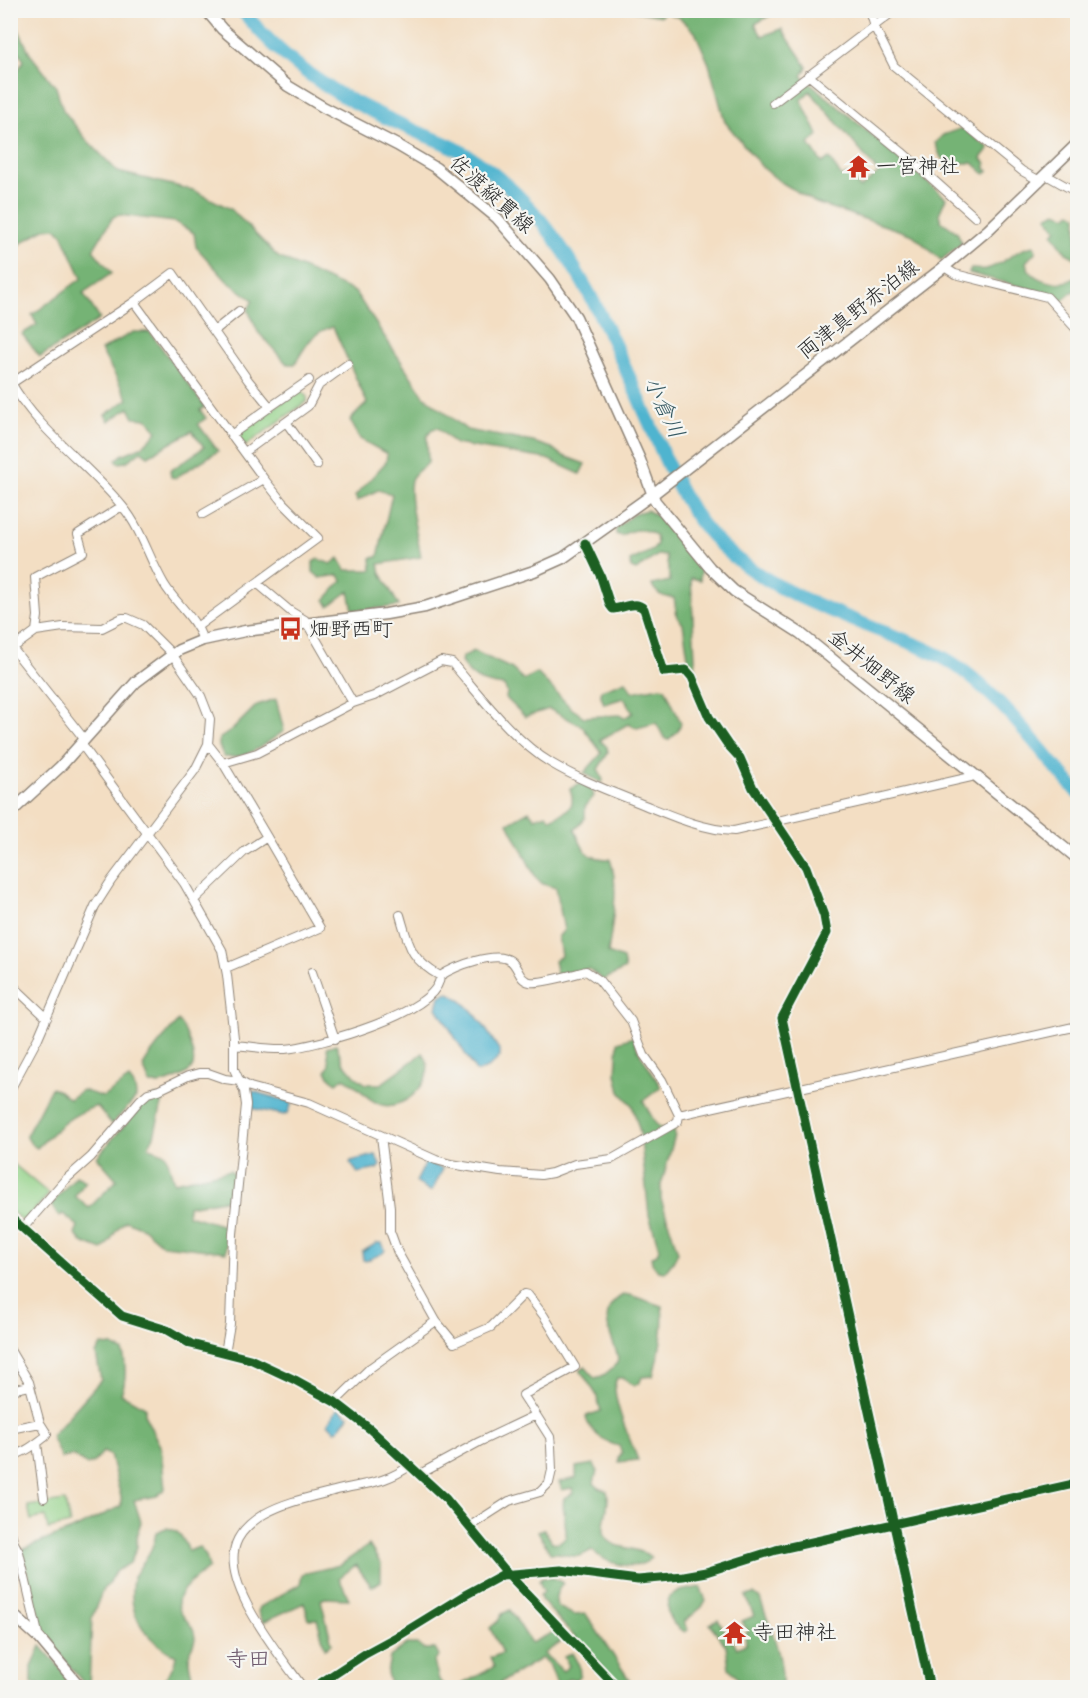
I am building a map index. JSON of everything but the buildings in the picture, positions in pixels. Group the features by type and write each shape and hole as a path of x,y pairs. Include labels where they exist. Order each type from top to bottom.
{"main road":[{"name":"佐渡縦貫線","path":"206,10 222,29 288,86 436,168 497,218 550,279 576,317 656,492"},
{"name":"両津真野赤泊線","path":"10,813 60,767 136,682 172,654 202,640 245,631 386,614 432,605 534,572 562,558 656,492 944,267 988,230 1077,143"},
{"name":"金井畑野線","path":"656,492 655,501 689,545 720,579 734,591 800,633 1077,859"},
{"path":"10,1612 40,1639 81,1688"}],"street":[{"path":"869,10 874,26 894,66 1022,171 1077,193"},
{"path":"773,103 895,10"},
{"path":"808,75 902,152 975,217"},
{"path":"944,267 954,274 1047,297 1077,331"},
{"path":"202,640 198,626 164,584 139,532 122,506 60,442 12,386 173,273 248,380 270,407"},
{"path":"134,302 264,479 283,503 318,538 198,626"},
{"path":"214,331 239,311"},
{"path":"245,453 308,406 319,385 348,364"},
{"path":"231,435 309,380"},
{"path":"286,422 316,465"},
{"path":"203,514 264,479"},
{"path":"36,631 38,616 35,577 83,552 78,534 122,506"},
{"path":"585,543 601,577 610,606 613,609 635,604 644,609 664,672 686,670 689,672 709,717 728,746 740,758 753,788 806,867 824,916 827,933 782,1018 930,1688"},
{"path":"257,583 307,623 353,703"},
{"path":"10,1090 47,1017 95,906 111,880 147,833 195,770 208,744 210,719 201,696 172,654 143,625 127,618 122,618 102,628 63,627 36,631 12,650 83,742 147,833 184,883 222,950 234,1045 234,1069 246,1105 233,1234 230,1324 225,1353"},
{"path":"223,763 257,753 353,703 374,696 441,661 446,661 452,663 515,734 550,762 673,816 723,831 734,831 971,777 973,774"},
{"path":"208,744 223,763 320,928 226,968"},
{"path":"194,900 244,852 267,837"},
{"path":"400,915 412,954 440,976"},
{"path":"23,1228 64,1182 91,1157 140,1100 148,1093 199,1073 239,1080 249,1087 309,1103 381,1136 451,1164 500,1172 541,1175 575,1164 612,1159 678,1121 679,1115 662,1080 644,1055 631,1021 593,975 586,971 534,982 527,981 518,974 513,963 507,959 488,958 460,965 440,976"},
{"path":"312,972 335,1039"},
{"path":"234,1045 282,1049 310,1046 335,1039 412,1007 436,989 440,976"},
{"path":"10,983 47,1017"},
{"path":"679,1115 1077,1026"},
{"path":"381,1136 390,1207 390,1231 398,1253 436,1321 454,1343 491,1326 524,1294 528,1295 550,1326 575,1367 523,1395 550,1437 552,1470 549,1483 540,1492 509,1501 470,1526"},
{"path":"10,1217 122,1316 167,1330 191,1344 259,1363 335,1402 370,1429 446,1499 509,1575 617,1688"},
{"path":"335,1402 370,1368 436,1321"},
{"path":"10,1350 30,1386 40,1423 47,1434 20,1454 10,1456"},
{"path":"10,1390 30,1386"},
{"path":"420,1474 536,1415"},
{"path":"10,1429 40,1423"},
{"path":"37,1443 44,1498"},
{"path":"303,1688 255,1618 237,1584 234,1558 238,1539 250,1524 282,1506 341,1489 372,1485 411,1465"},
{"path":"313,1688 364,1654 502,1575 561,1570 638,1580 683,1576 706,1572 776,1550 1077,1482"},
{"path":"10,1529 19,1552 40,1639"}],"green space":[{"path":"634,11 775,11 755,24 762,36 782,29 807,67 802,76 946,198 939,214 941,221 957,232 962,243 941,260 913,235 816,203 779,181 761,166 725,122 709,64 695,32 680,18 664,12 661,16","holes":["810,91 879,173 860,188 847,174 842,177 829,158 822,163 809,144 818,135 801,100"]},
{"path":"11,17 30,54 56,87 63,110 85,138 118,172 193,190 231,209 278,257 355,292 424,396 467,430 533,442 552,448 561,455 585,464 580,474 547,459 455,444 438,428 432,429 427,437 428,463 414,475 410,488 421,557 379,564 381,573 399,606 353,611 349,591 329,606 325,600 342,581 339,575 320,578 313,572 313,562 318,559 331,564 339,558 346,570 372,570 371,558 378,557 392,494 378,490 357,501 355,496 386,462 387,454 360,439 350,420 367,403 333,327 314,336 295,364 287,364 258,332 248,310 253,300 227,281 196,247 194,233 175,222 119,215 113,217 93,250 112,273 83,293 100,319 40,357 22,334 37,325 32,315 82,278 62,234 56,228 44,229 15,247 11,237 11,72 15,74 24,61 11,39"},
{"path":"962,128 989,148 981,158 986,163 985,168 988,171 985,174 973,163 949,163 941,158 935,143 943,135"},
{"path":"1056,212 1067,216 1071,212 1077,216 1077,259 1066,253 1053,234 1057,229 1047,217"},
{"path":"1034,246 1036,251 1026,262 1028,269 1040,279 1056,283 1071,280 1077,276 1077,291 1075,290 1058,304 1048,294 969,273 971,269 992,267 1021,250"},
{"path":"133,332 150,332 205,407 200,410 206,418 198,424 218,451 175,478 171,477 170,471 204,447 192,431 148,456 141,451 126,462 118,463 116,460 143,446 157,432 148,419 134,418 129,408 109,421 105,415 128,399 101,350"},
{"path":"300,390 307,397 307,401 245,446 237,437 241,430"},
{"path":"647,510 660,518 701,570 700,580 691,578 696,679 689,664 683,624 677,617 674,598 661,595 652,585 670,581 666,556 658,555 636,570 631,568 630,561 653,550 657,544 656,536 639,530 621,536 616,534 616,528 635,513"},
{"path":"474,651 512,669 524,680 537,673 571,708 584,717 620,715 624,718 633,713 624,698 604,704 601,696 601,690 626,681 632,692 665,688 681,723 678,731 668,740 665,739 656,723 637,728 628,724 600,740 607,747 608,753 598,769 602,783 584,773 602,753 582,726 549,709 525,717 506,698 507,692 504,686 479,680 465,668 461,662 462,657"},
{"path":"276,699 284,731 248,753 224,757 219,746 219,739 232,730 257,705"},
{"path":"580,783 591,788 594,796 585,807 585,818 575,830 586,852 602,859 610,859 615,894 608,953 623,959 625,969 603,980 589,969 557,975 554,961 561,956 558,937 564,930 556,888 543,884 536,878 508,823 529,811 535,818 546,814 551,819 562,813 572,804 570,789"},
{"path":"178,1021 189,1042 194,1061 193,1066 191,1070 174,1080 150,1084 143,1066"},
{"path":"633,1037 639,1052 661,1087 643,1101 656,1124 667,1132 674,1129 675,1135 661,1185 661,1199 678,1252 665,1272 658,1271 652,1263 651,1257 657,1254 659,1248 649,1215 640,1132 632,1105 620,1092 616,1074 618,1042"},
{"path":"336,1044 343,1062 355,1076 366,1084 381,1084 423,1053 427,1062 424,1081 418,1090 401,1103 382,1105 376,1103 349,1081 343,1078 337,1083 331,1079 326,1071 329,1066 327,1047"},
{"path":"129,1079 135,1088 136,1098 112,1124 97,1106 71,1118 37,1148 26,1136 51,1088 69,1099 82,1090 103,1097"},
{"path":"156,1096 163,1100 154,1136 148,1147 166,1154 174,1182 230,1170 236,1178 229,1199 188,1206 188,1215 228,1227 226,1252 163,1245 143,1228 126,1221 102,1250 82,1242 75,1234 78,1226 63,1214 59,1216 51,1205 76,1176 86,1181 75,1196 89,1208 117,1180 97,1157 142,1105"},
{"path":"10,1161 49,1194 26,1219 21,1220 11,1211"},
{"path":"623,1295 630,1295 662,1306 663,1324 653,1376 642,1377 640,1382 634,1386 624,1378 617,1378 615,1385 618,1406 638,1460 619,1462 622,1453 619,1446 598,1435 587,1421 586,1416 601,1411 596,1394 580,1370 585,1366 594,1378 597,1378 617,1363 618,1357 607,1322 608,1312 613,1303"},
{"path":"101,1345 112,1346 123,1351 125,1373 121,1394 145,1407 145,1416 161,1448 165,1489 157,1496 134,1500 141,1522 137,1534 137,1547 130,1563 115,1572 109,1584 103,1589 92,1617 89,1686 86,1686 44,1635 21,1550 74,1529 121,1506 121,1497 110,1455 103,1452 93,1463 87,1465 73,1456 61,1458 51,1436 101,1380 96,1354"},
{"path":"594,1464 597,1470 594,1483 598,1488 607,1491 605,1535 616,1545 649,1555 652,1558 645,1563 621,1565 605,1559 592,1550 581,1556 550,1553 538,1531 544,1529 552,1542 558,1543 566,1537 563,1503 564,1498 573,1493 572,1488 562,1490 559,1482 576,1478 576,1467"},
{"path":"65,1501 70,1524 48,1529 45,1516 31,1520 28,1506"},
{"path":"166,1528 178,1533 189,1551 199,1547 206,1556 209,1568 189,1583 178,1602 179,1609 195,1635 189,1661 196,1687 160,1687 174,1665 176,1656 158,1645 144,1630 138,1621 132,1602 134,1577 151,1551 156,1532"},
{"path":"369,1545 381,1564 381,1581 372,1587 356,1565 339,1578 349,1599 325,1598 321,1600 332,1644 325,1648 317,1619 309,1619 304,1603 263,1622 258,1612 260,1607 300,1584 302,1574 340,1565"},
{"path":"542,1578 554,1578 563,1583 556,1595 558,1607 574,1615 586,1614 634,1687 622,1687 611,1677 541,1600 540,1595 544,1592 539,1581"},
{"path":"700,1587 706,1600 702,1607 684,1622 688,1630 685,1632 670,1618 667,1608 669,1597 680,1591"},
{"path":"754,1594 760,1599 776,1642 781,1665 782,1687 745,1687 729,1668 726,1646 710,1624 718,1620 737,1648 746,1644 745,1634 748,1632 742,1621 754,1616 746,1596"},
{"path":"510,1610 531,1643 554,1632 564,1639 544,1654 563,1671 569,1666 564,1657 572,1653 579,1665 580,1675 575,1680 570,1678 564,1682 566,1687 558,1687 550,1666 542,1658 501,1682 502,1687 457,1687 494,1667 490,1658 502,1653 490,1628 502,1614"},
{"path":"407,1644 417,1644 424,1649 435,1649 439,1656 434,1662 439,1680 445,1687 391,1687 387,1673 390,1657"},
{"path":"41,1646 75,1685 72,1687 39,1687 39,1685 32,1684 32,1666"}],"water":[{"path":"447,992 471,1010 500,1051 500,1057 489,1067 478,1072 475,1070 437,1008 440,996"},
{"path":"252,1091 292,1103 288,1113 284,1115 251,1108 249,1095"},
{"path":"376,1155 380,1166 378,1169 358,1173 350,1163 351,1161"},
{"path":"426,1162 443,1169 432,1191 416,1182"},
{"path":"377,1243 382,1243 385,1250 383,1253 366,1261 363,1260 362,1252"},
{"path":"338,1408 349,1416 335,1431 328,1423"}],"waterway":[{"name":"小倉川","path":"242,10 274,45 323,84 367,109 460,151 494,174 525,203 545,226 581,279 611,337 680,489 698,519 722,546 776,585 949,661 984,688 1001,705 1078,793"}],"cycle path":[{"path":"585,543 613,609 641,606 644,609 664,672 686,670 692,677 709,717 740,758 753,788 806,867 824,916 827,933 782,1018 930,1688"},
{"path":"10,1217 122,1316 167,1330 191,1344 250,1359 335,1402 370,1429 446,1499 509,1575 617,1688"},
{"path":"313,1688 365,1654 502,1575 561,1570 638,1580 683,1576 706,1572 776,1550 1078,1483"}],"place":[{"name":"一宮神社","path":"858,166"},
{"name":"畑野西町","path":"291,629"},
{"name":"寺田神社","path":"735,1632"}],"district":[{"name":"寺田","path":"248,1658"}]}
